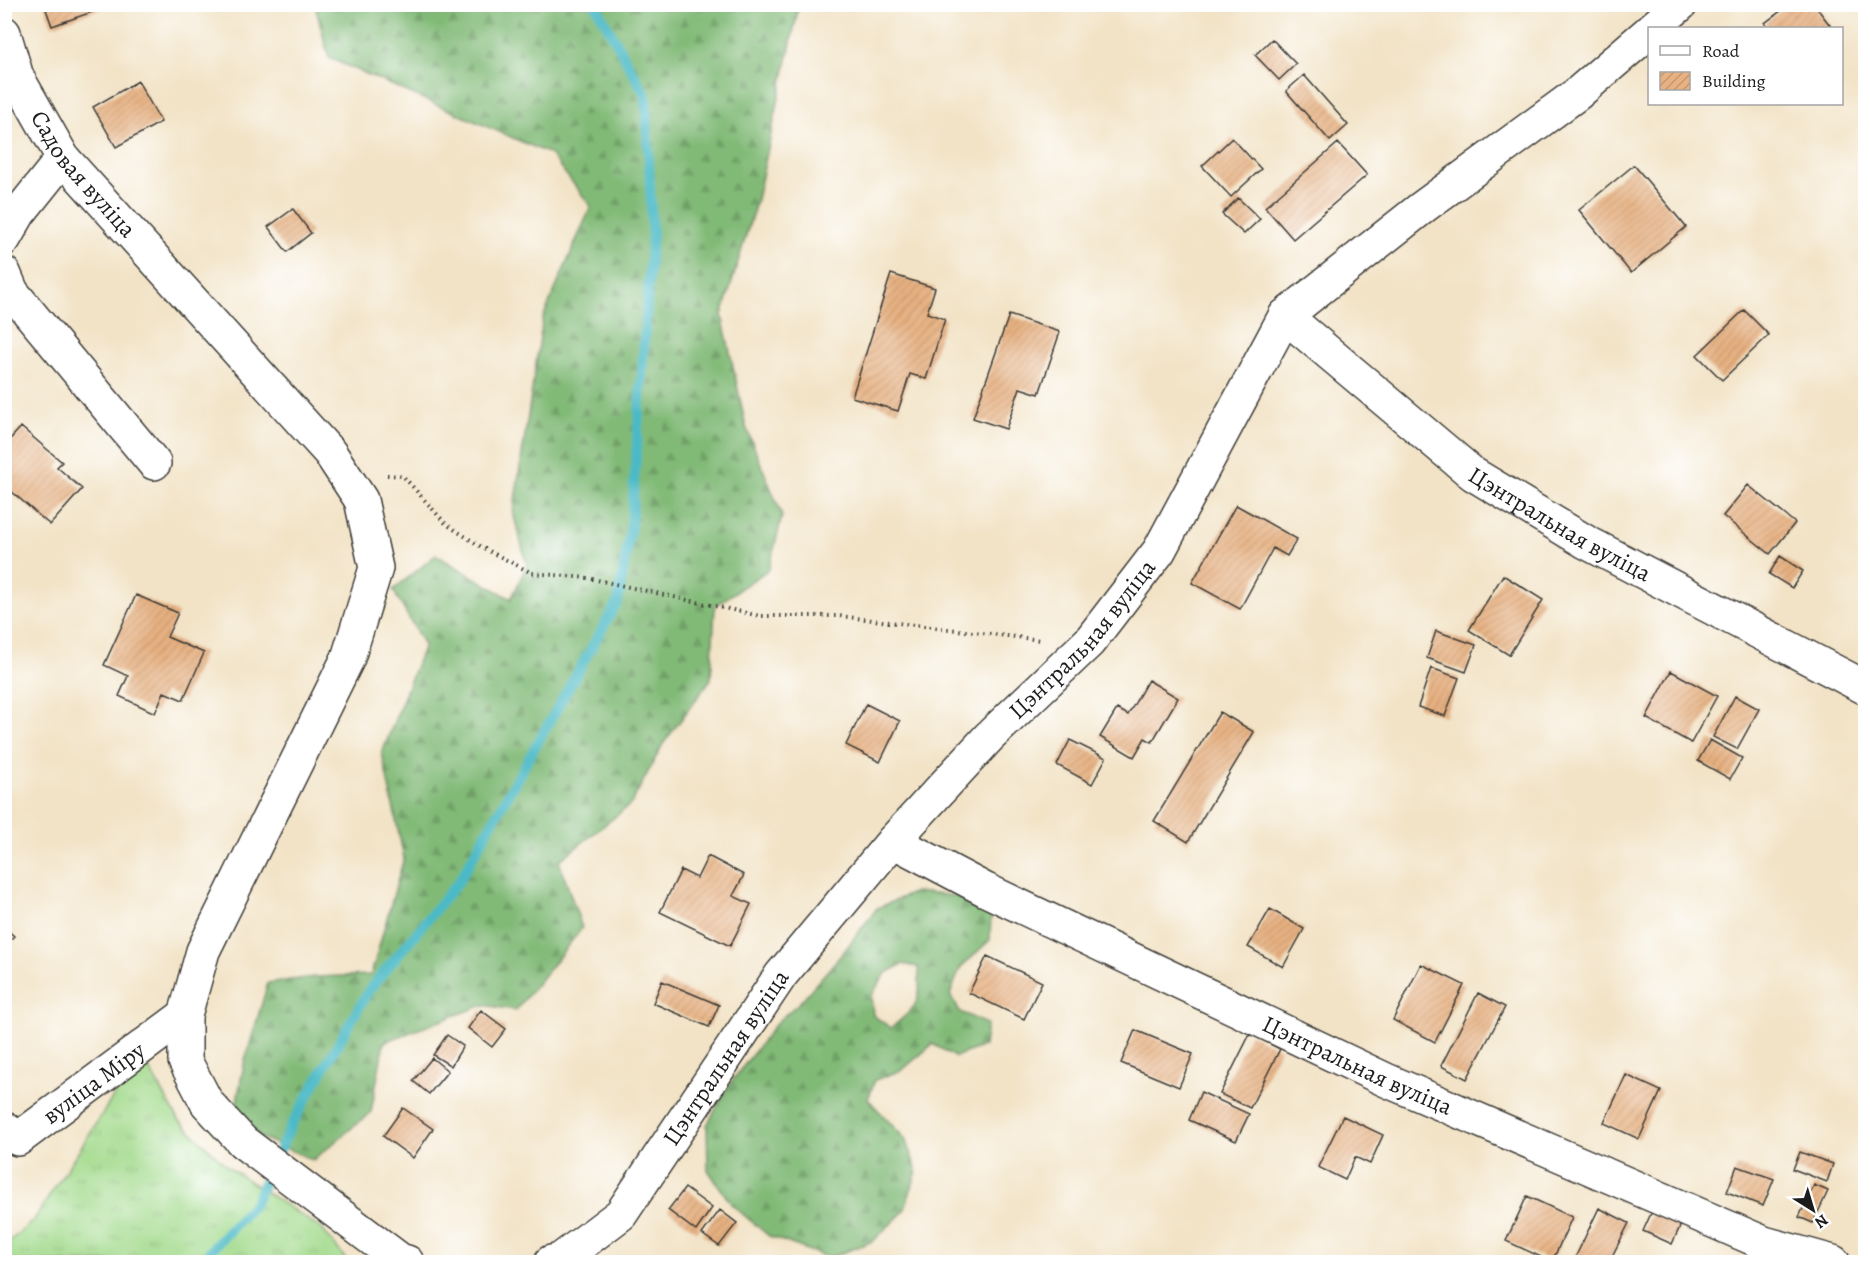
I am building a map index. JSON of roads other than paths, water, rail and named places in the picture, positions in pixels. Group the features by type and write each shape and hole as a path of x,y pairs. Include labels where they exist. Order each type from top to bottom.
{"street":[{"name":"Цэнтральная вуліца","path":"1654,27 1681,4"},
{"name":"Садовая вуліца","path":"4,33 17,76 63,158 330,453 361,500 376,568 348,658 203,951 184,1015 185,1061 207,1103 243,1142 378,1252"},
{"name":"Цэнтральная вуліца","path":"551,1263 560,1260 621,1214 781,975 893,841 989,737 1089,642 1159,551 1285,316 1423,207 1577,94 1648,33"},
{"path":"4,240 19,213 63,158"},
{"path":"4,273 12,292 154,463"},
{"name":"Цэнтральная вуліца","path":"1285,316 1473,474 1586,542 1866,688"},
{"name":"Цэнтральная вуліца","path":"893,841 997,896 1386,1080 1764,1243 1833,1263"},
{"name":"вуліца Міру","path":"9,1141 184,1015"},
{"path":"378,1252 407,1263"}],"waterway":[{"path":"200,1262 254,1204 292,1124 369,990 459,881 618,601 631,526 652,232 646,96 595,4"}]}
